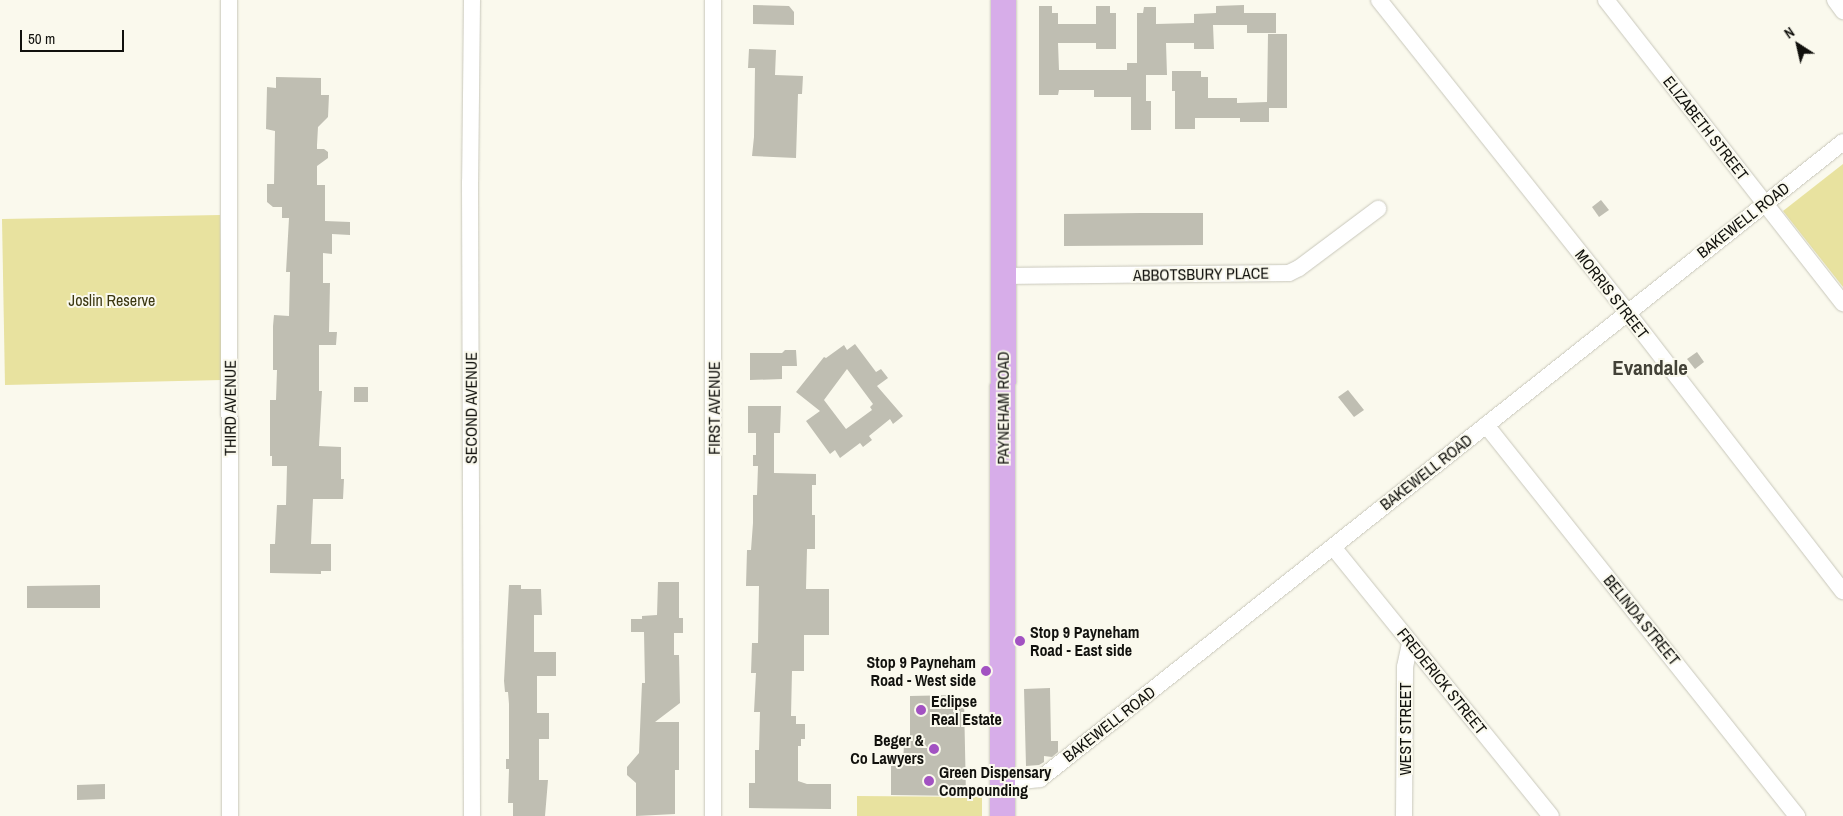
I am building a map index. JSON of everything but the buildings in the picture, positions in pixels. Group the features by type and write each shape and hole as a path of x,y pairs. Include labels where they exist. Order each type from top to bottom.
{"main road":[{"name":"PAYNEHAM ROAD","path":"1002,816 1003,0"}],"street":[{"name":"THIRD AVENUE","path":"230,0 230,816"},
{"name":"SECOND AVENUE","path":"472,0 470,182 472,816"},
{"name":"FIRST AVENUE","path":"713,0 713,816"},
{"name":"MORRIS STREET","path":"1379,0 1627,312 1843,591"},
{"name":"ELIZABETH STREET","path":"1606,0 1843,303"},
{"path":"1834,0 1843,11"},
{"name":"BAKEWELL ROAD","path":"1002,783 1040,779 1843,142"},
{"name":"ABBOTSBURY PLACE","path":"1003,276 1289,273 1299,268 1378,209"},
{"name":"BELINDA STREET","path":"1486,425 1797,816"},
{"name":"FREDERICK STREET","path":"1332,547 1551,816"},
{"name":"WEST STREET","path":"1404,816 1405,667 1410,642"}],"green space":[{"path":"1843,164 1843,287 1783,211"},
{"name":"Joslin Reserve","path":"220,215 222,380 5,385 2,219"},
{"path":"857,796 982,797 982,816 857,816"}],"place":[{"name":"Stop 9 Payneham Road - East side","path":"1020,641"},
{"name":"Stop 9 Payneham Road - West side","path":"986,671"},
{"name":"Eclipse Real Estate","path":"921,710"},
{"name":"Beger & Co Lawyers","path":"934,749"},
{"name":"Green Dispensary Compounding","path":"929,781"}],"district":[{"name":"Evandale","path":"1650,368"}]}
